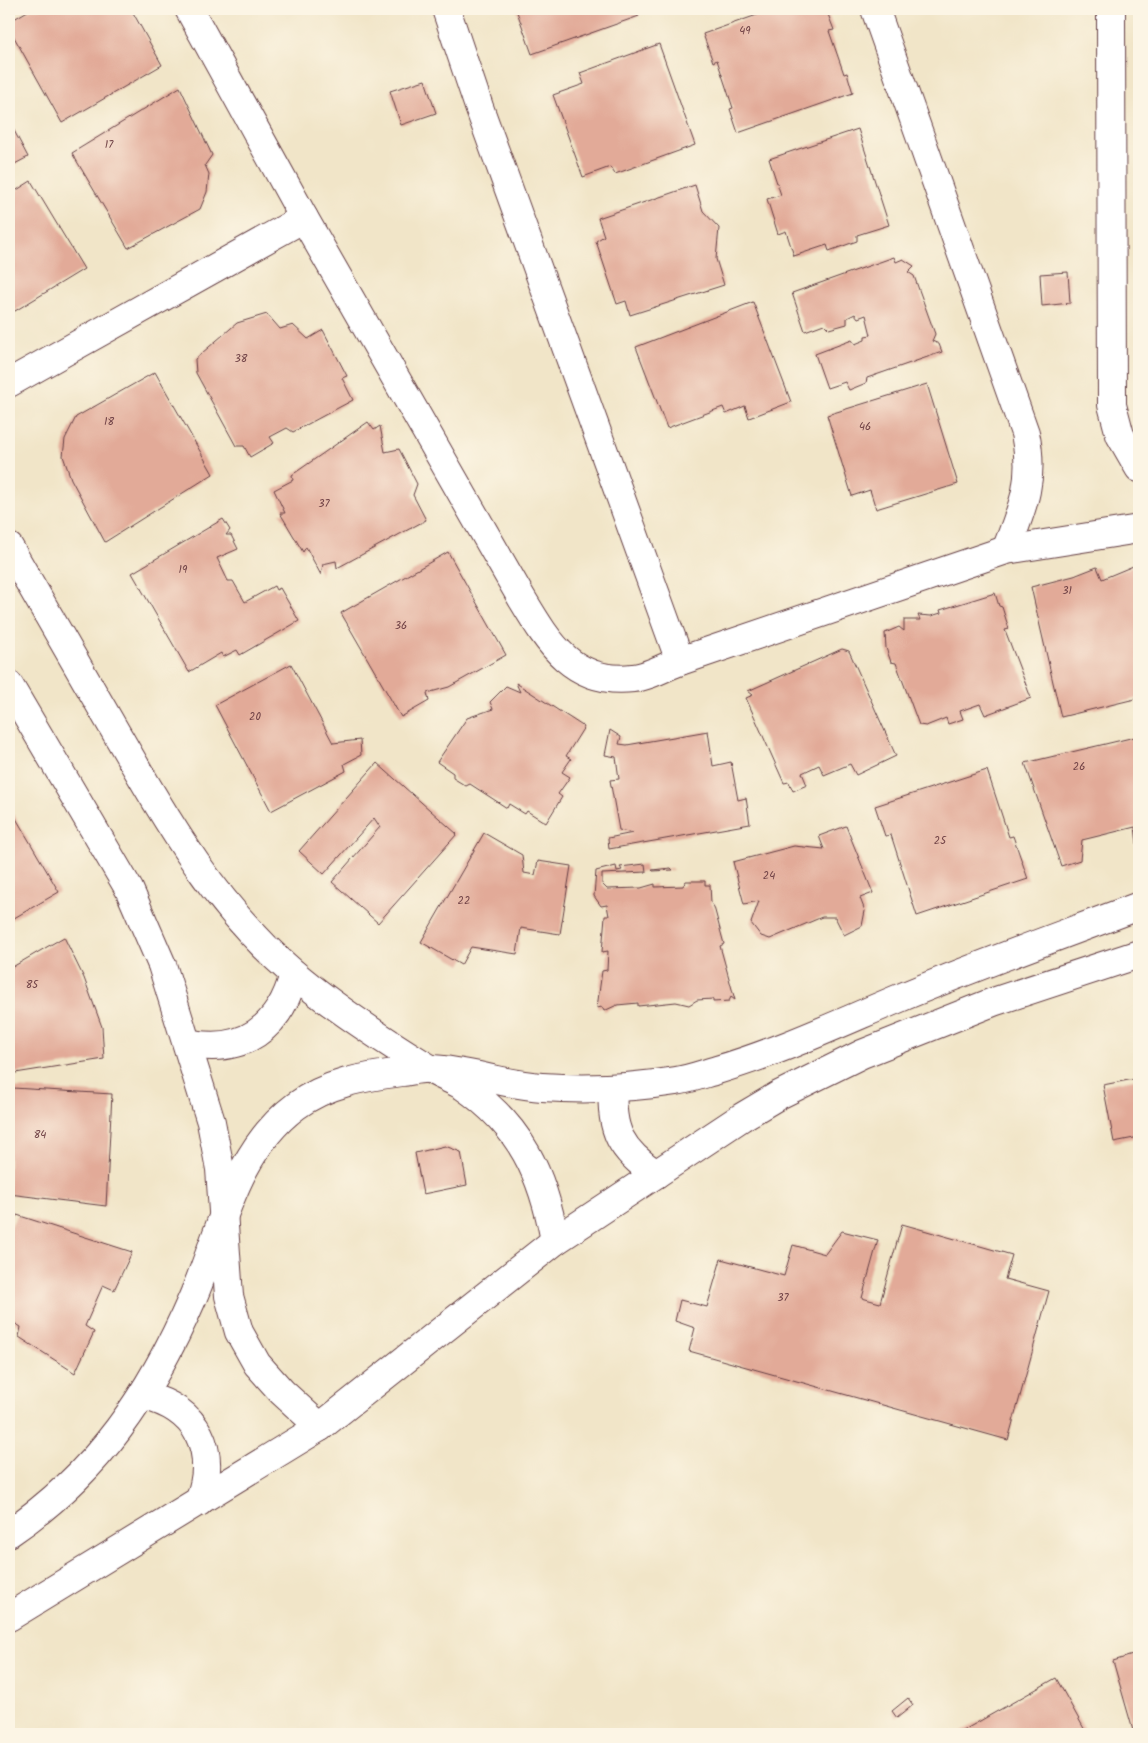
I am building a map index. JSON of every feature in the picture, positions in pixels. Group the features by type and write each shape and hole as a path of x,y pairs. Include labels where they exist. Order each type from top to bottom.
{"street":[{"path":"189,9 304,218 547,640 570,663 601,677 634,678 1006,550 1139,529"},
{"path":"446,9 479,107 680,661"},
{"path":"875,9 1025,433 1030,453 1027,493 1006,550"},
{"path":"1111,9 1112,405 1120,435 1139,468"},
{"path":"9,383 304,218"},
{"path":"9,548 175,834 195,864 241,922 294,974 428,1068 462,1086 491,1109 516,1137 536,1169 549,1204 555,1241"},
{"path":"9,684 129,889 162,966 211,1122 220,1169 228,1296 239,1332 257,1364 282,1392 320,1427"},
{"path":"9,1533 48,1504 83,1473 118,1433 144,1396 192,1300 224,1217 254,1151 273,1126 296,1106 323,1090 352,1079 428,1068 540,1087 613,1088 679,1081 769,1054 970,968 1139,906"},
{"path":"9,1617 320,1427 555,1241 779,1094 862,1054 993,1002 1139,954"},
{"path":"187,1043 219,1047 250,1038 275,1018 290,990 294,974"},
{"path":"613,1088 612,1108 614,1122 625,1147 639,1162 656,1174"},
{"path":"144,1396 164,1400 180,1411 194,1426 204,1443 208,1463 206,1482 199,1502"}],"building":[{"path":"31,9 131,9 162,65 62,123 9,28 9,22"},
{"path":"516,9 637,9 639,16 532,54"},
{"path":"774,9 826,9 834,30 829,31 844,74 847,73 853,93 738,133 730,109 733,108 717,60 713,62 703,34"},
{"path":"659,44 695,145 615,174 610,167 583,177 553,95 584,84 580,73"},
{"path":"425,80 436,113 401,125 390,91"},
{"path":"180,87 212,155 205,165 209,174 207,192 200,209 128,248 72,153"},
{"path":"9,121 28,157 9,167"},
{"path":"858,129 889,225 857,235 857,241 829,251 827,245 794,256 786,231 778,234 767,199 781,195 769,159"},
{"path":"31,181 84,269 15,311 9,310 9,195"},
{"path":"695,185 703,211 719,228 716,259 724,285 630,315 626,301 617,304 596,241 604,236 598,218"},
{"path":"894,257 896,262 903,259 914,266 908,272 914,276 935,334 932,341 939,344 942,352 867,378 866,383 849,390 845,382 827,388 815,354 852,340 855,344 865,340 865,336 871,335 866,315 858,318 855,314 847,318 847,324 829,329 824,324 805,331 792,293"},
{"path":"1068,272 1070,303 1042,306 1040,274"},
{"path":"753,302 791,402 749,418 745,406 726,414 723,407 667,428 636,347"},
{"path":"267,314 280,329 293,325 308,339 323,330 347,376 342,378 353,400 293,432 287,428 270,437 274,443 250,457 244,446 236,446 196,373 195,359 237,323"},
{"path":"155,372 213,474 105,542 71,479 63,456 65,439 76,417"},
{"path":"927,384 958,484 876,509 870,490 852,496 827,415"},
{"path":"368,422 374,430 380,426 385,452 399,449 417,484 413,495 426,520 337,568 336,561 323,564 321,575 306,547 303,552 280,513 285,513 274,490 293,480 292,475"},
{"path":"223,519 230,530 226,535 231,535 238,549 217,558 228,581 233,581 245,602 274,586 276,590 280,588 299,621 240,655 237,650 223,657 221,653 189,672 132,573"},
{"path":"448,552 506,655 449,687 427,693 429,701 401,717 341,613"},
{"path":"1138,564 1139,698 1061,717 1031,587 1074,576 1097,567 1102,579"},
{"path":"995,593 1009,629 1005,630 1031,698 985,715 980,704 960,711 963,719 948,724 946,718 926,726 919,725 896,663 891,662 886,648 885,633 899,627 904,631 904,620 920,620 918,615 931,616 941,613 940,610"},
{"path":"842,649 849,651 896,756 856,775 850,764 824,775 819,765 802,773 807,785 793,791 789,782 784,783 746,698 753,695 748,691"},
{"path":"291,664 333,743 360,740 361,755 344,764 346,771 271,811 215,705"},
{"path":"516,683 584,727 566,756 571,759 562,772 570,777 558,794 562,797 546,823 527,811 525,814 509,804 507,808 470,784 466,786 453,778 453,773 437,762 467,718 493,709 490,702 506,686 520,692"},
{"path":"610,730 621,737 619,744 627,745 708,731 713,766 731,762 738,800 746,798 750,824 609,849 608,838 633,833 619,830 610,780 619,779 616,757 605,755"},
{"path":"1139,736 1139,860 1135,827 1082,840 1080,860 1061,866 1025,763"},
{"path":"377,763 457,834 378,923 332,882 380,827 374,818 324,874 299,851"},
{"path":"987,770 1009,837 1013,836 1028,879 917,916 891,835 885,836 875,806"},
{"path":"14,815 59,892 9,921 9,818"},
{"path":"846,826 873,893 860,898 865,911 862,926 844,935 835,917 822,917 770,939 761,936 751,923 759,901 744,904 733,862 794,846 824,849 819,836"},
{"path":"484,833 522,855 524,873 535,875 538,861 571,866 560,934 521,928 517,954 471,947 461,965 421,942"},
{"path":"645,864 646,872 602,874 602,884 607,889 641,888 655,884 655,887 683,886 686,881 705,881 705,885 710,885 711,903 714,907 724,944 720,946 735,1000 731,997 729,1001 697,1000 689,1005 676,1002 638,1006 638,1003 617,1005 604,1011 602,1007 597,1008 602,971 607,970 608,951 602,952 605,916 609,916 607,905 601,906 594,896 596,871 616,866 617,871 622,870 620,867"},
{"path":"671,868 673,870 652,870"},
{"path":"64,937 84,978 102,1027 104,1059 9,1074 9,969"},
{"path":"1139,1078 1139,1137 1114,1142 1103,1085"},
{"path":"13,1088 112,1094 106,1206 9,1194 9,1095 12,1095"},
{"path":"445,1146 461,1152 467,1185 423,1194 415,1153"},
{"path":"17,1215 132,1252 114,1290 103,1285 85,1326 94,1332 75,1373 19,1337 21,1327 9,1320 9,1230"},
{"path":"902,1224 1012,1255 1005,1279 1049,1291 1008,1440 689,1351 695,1328 675,1321 680,1300 707,1307 721,1259 784,1276 793,1245 825,1254 842,1231 878,1240 862,1298 880,1303"},
{"path":"1139,1653 1139,1734 1134,1734 1113,1661"},
{"path":"1056,1678 1087,1734 957,1734"},
{"path":"908,1698 913,1705 897,1718 892,1711"}]}
